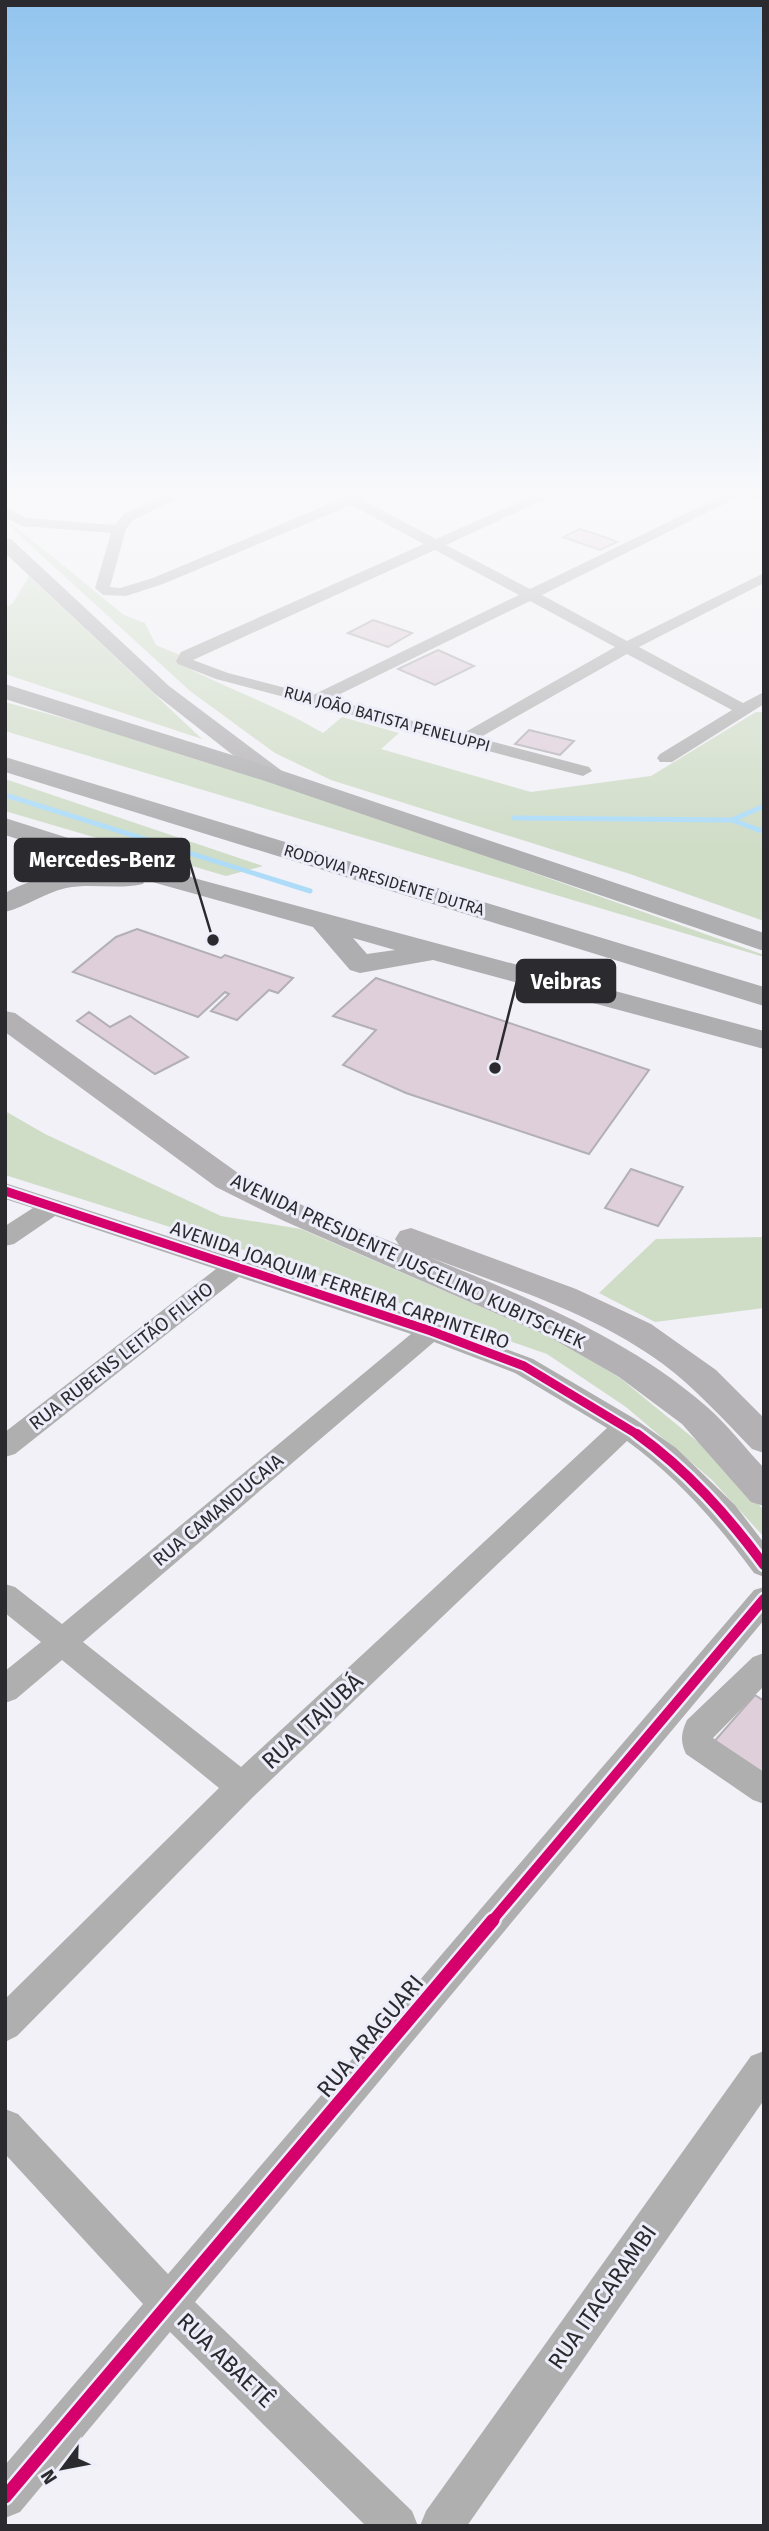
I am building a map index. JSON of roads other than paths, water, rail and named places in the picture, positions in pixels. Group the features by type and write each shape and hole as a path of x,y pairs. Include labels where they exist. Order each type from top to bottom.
{"highway":[{"path":"5,691 274,776 764,943"},
{"name":"RODOVIA PRESIDENTE DUTRA","path":"5,744 764,973"},
{"name":"RODOVIA PRESIDENTE DUTRA","path":"5,764 764,996"},
{"path":"103,794 373,891 764,1017"},
{"path":"5,826 191,886 321,919 360,964 440,951 764,1040"},
{"path":"5,904 23,893 53,882 83,877 122,876 191,886"}],"main road":[{"path":"81,614 162,690 274,776"},
{"name":"AVENIDA PRESIDENTE JUSCELINO KUBITSCHEK","path":"5,1003 228,1159 300,1196 589,1308 650,1340 704,1378 764,1440"},
{"name":"AVENIDA PRESIDENTE JUSCELINO KUBITSCHEK","path":"5,1019 227,1180 295,1214 449,1278 559,1328 631,1368 694,1415 764,1492"}],"street":[{"name":"RUA JOÃO BATISTA PENELUPPI","path":"279,614 187,655 184,661 192,666 583,771"},
{"path":"316,700 489,614"},
{"path":"564,614 744,710"},
{"path":"467,739 627,647 691,614"},
{"path":"666,758 764,697"},
{"name":"AVENIDA JOAQUIM FERREIRA CARPINTEIRO","path":"5,1191 50,1208 431,1331 524,1366 626,1426 666,1455 725,1513 764,1565"},
{"path":"5,1238 50,1208"},
{"name":"RUA RUBENS LEITÃO FILHO","path":"5,1447 236,1266"},
{"name":"RUA CAMANDUCAIA","path":"5,1690 431,1331"},
{"name":"RUA ITAJUBÁ","path":"5,2024 242,1787 626,1426"},
{"path":"5,1595 242,1787"},
{"name":"RUA ARAGUARI","path":"5,2497 764,1600"},
{"path":"764,1665 698,1730 697,1744 764,1790"},
{"name":"RUA ITACARAMBI","path":"441,2526 764,2069"},
{"name":"RUA ABAETÊ","path":"5,2127 169,2304 397,2526"}],"waterway":[{"path":"5,795 310,891"},
{"path":"732,820 764,806"},
{"path":"514,818 732,820"},
{"path":"732,820 764,832"}],"place":[{"name":"Mercedes-Benz","path":"213,940"},
{"name":"Veibras","path":"495,1068"}]}
